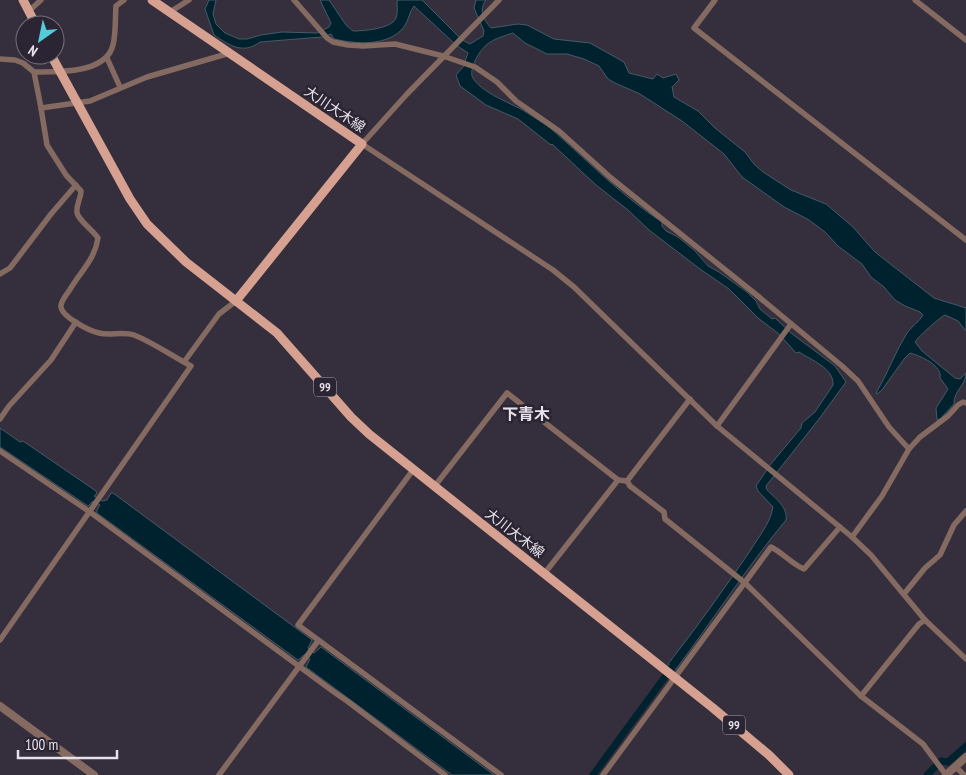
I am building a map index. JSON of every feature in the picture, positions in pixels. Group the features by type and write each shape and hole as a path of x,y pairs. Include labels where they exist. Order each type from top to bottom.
{"main road":[{"path":"23,0 31,15"},
{"name":"大川大木線","path":"152,0 362,144 236,301"},
{"name":"大川大木線","path":"57,65 130,199 147,224 186,262 277,333 351,417 413,470 769,755 789,775"}],"street":[{"path":"29,11 41,0"},
{"path":"34,72 60,72 92,66 107,58 113,46 116,6 124,0"},
{"path":"170,12 189,0"},
{"path":"294,0 327,38 333,42 363,46 395,44 464,63 497,82 528,110 559,131 611,178 710,257 858,381 889,426 909,449"},
{"path":"500,0 443,56 362,144 553,270 574,287 717,426 778,475 871,555 925,620 966,659"},
{"path":"715,0 694,28 966,240"},
{"path":"915,0 966,40"},
{"path":"42,108 90,101 147,77 230,53"},
{"path":"107,58 120,88"},
{"path":"0,59 23,62 34,72 49,150 69,179 81,191 76,211 77,216 98,238 91,260 76,279 61,304 62,310 76,322 101,334 133,335 191,366 0,640"},
{"path":"0,274 10,268 51,214 76,185"},
{"path":"184,362 219,314 236,301"},
{"path":"0,420 51,360 76,322"},
{"path":"717,426 790,325"},
{"path":"434,487 507,393 618,480 627,480"},
{"path":"627,480 690,399"},
{"path":"852,537 882,496 909,449 920,437 948,416 958,405 963,402 966,403"},
{"path":"0,451 91,511 445,775"},
{"path":"413,470 298,625 500,775"},
{"path":"544,574 618,480"},
{"path":"627,480 630,486 664,512 665,519 744,583 861,696 924,744 946,775 966,757"},
{"path":"904,594 925,568 940,555 954,525 966,511"},
{"path":"603,775 771,547 804,569 807,568 840,527"},
{"path":"861,696 918,624 925,620"},
{"path":"219,775 318,641"},
{"path":"0,706 94,775"},
{"path":"956,767 964,775"}],"water":[{"path":"209,0 216,0 213,14 216,24 225,33 239,39 247,39 282,32 317,33 329,27 331,23 320,0 329,0 346,25 353,31 363,31 383,27 393,22 397,16 397,1 422,0 462,40 470,44 483,36 484,31 474,8 476,0 486,0 482,11 484,18 491,28 518,24 527,25 554,39 590,43 624,62 629,73 653,79 657,74 663,78 676,74 679,80 672,87 674,97 698,111 715,128 745,152 763,172 791,190 826,204 853,227 875,252 934,298 966,308 966,331 958,321 945,315 929,327 915,342 922,351 955,378 960,379 966,373 964,381 955,396 954,404 937,420 936,408 948,389 940,378 938,369 935,366 920,356 910,353 882,390 876,393 907,333 923,315 895,300 884,287 871,277 862,264 838,246 825,232 809,220 784,207 742,177 724,154 682,121 640,94 608,79 599,66 584,59 567,54 547,54 525,43 513,33 495,39 486,45 478,55 472,68 472,76 482,88 523,110 551,128 621,191 662,222 662,226 666,231 678,237 695,251 708,266 747,292 756,301 760,309 772,319 775,318 791,333 835,366 846,382 766,486 767,490 783,507 786,520 676,669 668,664 750,551 772,513 773,507 758,491 756,486 770,465 801,428 802,423 815,412 833,385 830,374 815,361 799,352 796,353 779,334 758,318 729,289 649,230 552,144 518,119 486,105 460,86 456,75 463,67 468,53 456,45 414,6 404,27 389,38 381,41 352,42 334,39 331,34 322,37 260,42 248,48 242,48 231,45 214,35 205,9"},
{"path":"0,428 20,442 23,441 96,491 97,493 94,496 102,501 107,500 111,493 113,493 312,640 308,648 314,653 321,647 494,775 452,775 306,667 310,659 304,655 298,660 97,513 100,505 93,501 88,506 0,447"}],"waterway":[{"path":"593,775 678,659"},
{"path":"927,775 941,761 948,762 966,746"}],"district":[{"name":"下青木","path":"526,414"}]}
